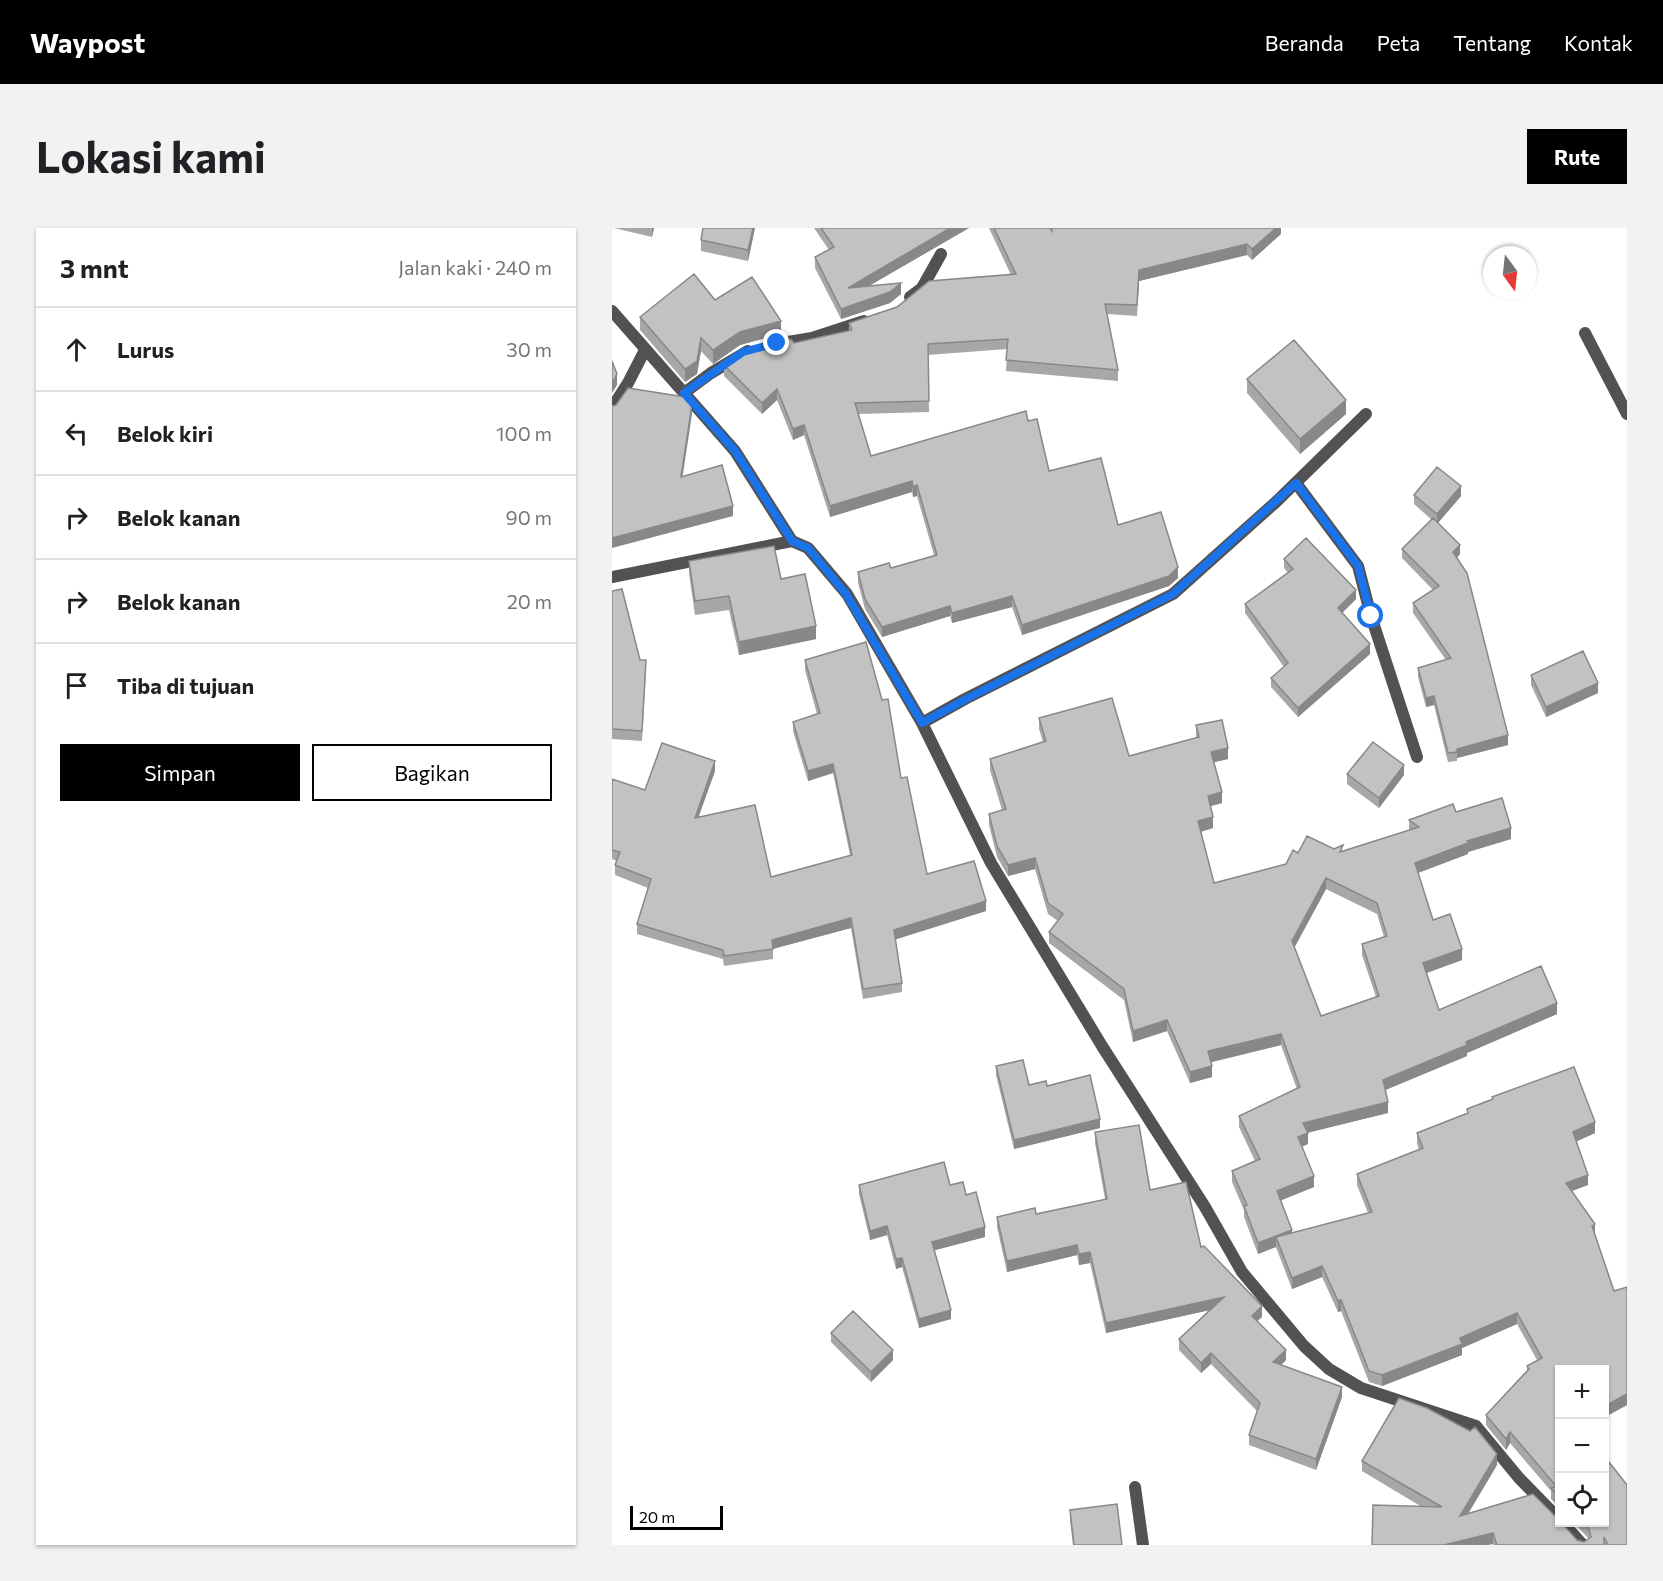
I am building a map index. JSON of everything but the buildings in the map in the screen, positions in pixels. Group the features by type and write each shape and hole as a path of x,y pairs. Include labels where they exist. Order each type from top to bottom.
{"street":[{"path":"903,303 921,288 940,254"},
{"path":"612,311 735,451 792,541 808,548 846,594 922,723 991,863 1102,1046 1205,1207 1242,1272 1304,1346 1329,1369 1361,1388 1476,1426 1519,1478 1555,1515"},
{"path":"684,393 743,352 777,343 812,338 874,317"},
{"path":"1585,333 1627,414"},
{"path":"612,408 645,350"},
{"path":"922,723 1173,594 1296,483 1366,414"},
{"path":"1296,483 1358,566 1371,616 1417,758"},
{"path":"612,577 792,541"},
{"path":"1135,1487 1143,1545"},
{"path":"1566,1527 1583,1545"}],"route":[{"path":"777,343 743,352 684,393 735,451 792,541 808,548 846,594 922,723 1173,594 1296,483 1358,566 1371,616"}]}
